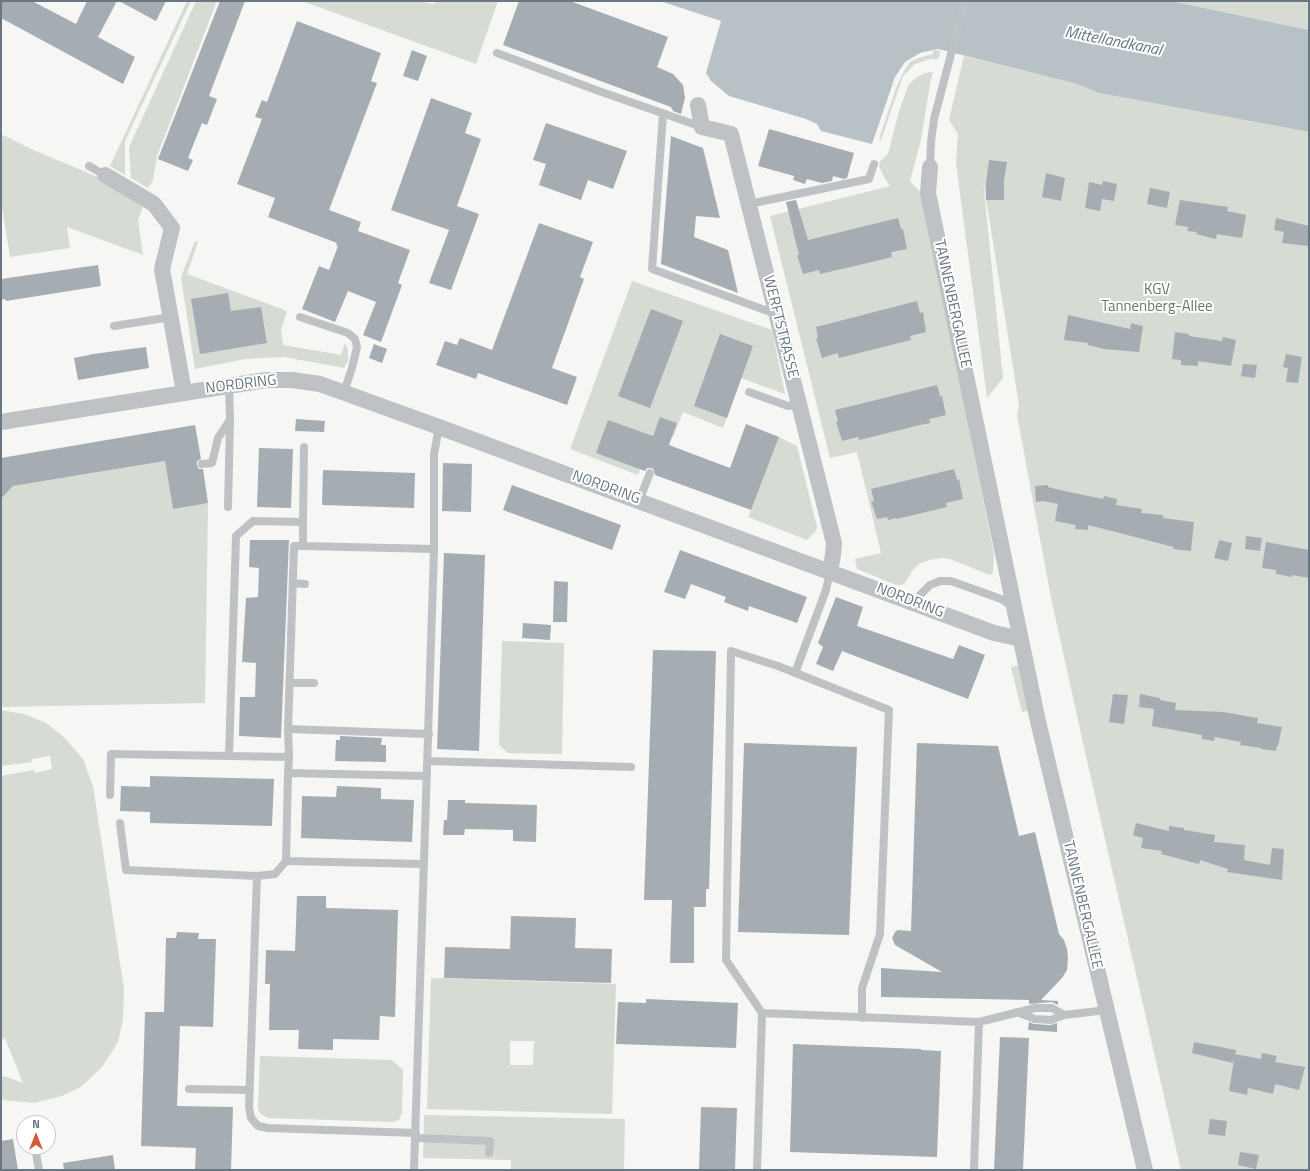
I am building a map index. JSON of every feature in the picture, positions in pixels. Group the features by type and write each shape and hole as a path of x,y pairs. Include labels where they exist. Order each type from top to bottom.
{"street":[{"path":"698,105 702,126"},
{"name":"WERFTSTRASSE","path":"702,126 731,134 834,543 830,571"},
{"name":"TANNENBERGALLEE","path":"930,167 928,193 1037,717 1145,1170"},
{"name":"NORDRING","path":"105,174 154,204 172,228 162,269 184,392"},
{"name":"NORDRING","path":"1,422 266,380 292,380 320,384 830,571 994,633 1021,639"}],"lane":[{"name":"TANNENBERGALLEE","path":"930,167 934,119 965,1"},
{"path":"497,53 663,114 702,126"},
{"path":"663,114 652,269 776,314"},
{"path":"749,204 869,179 874,164"},
{"path":"89,166 105,174"},
{"path":"114,326 171,317"},
{"path":"300,317 348,333 355,340 358,347 344,392"},
{"path":"228,507 230,420 229,385"},
{"path":"749,392 788,406 799,404"},
{"path":"202,464 212,463 218,438 230,420"},
{"path":"414,1170 434,549 434,454 439,427"},
{"path":"302,546 304,447"},
{"path":"639,501 650,473"},
{"path":"229,756 236,536 253,521 303,522"},
{"path":"120,823 126,870 257,876 275,874 286,861 289,757 288,728 294,546 410,552 434,549"},
{"path":"795,673 826,590 830,571"},
{"path":"916,604 920,595 930,585 940,581 951,581 1000,599 1014,608"},
{"path":"293,583 305,584"},
{"path":"757,1170 762,1013 726,960 732,651 795,673 889,710 880,934 862,988 862,1018"},
{"path":"290,683 314,683"},
{"path":"288,728 428,734"},
{"path":"110,795 111,754 289,757"},
{"path":"428,761 631,767"},
{"path":"288,773 427,776"},
{"path":"286,861 424,864"},
{"path":"257,876 249,1107 251,1118 258,1126 268,1128 416,1135 490,1141 489,1153"},
{"path":"762,1013 979,1022 1035,1008 1052,1008 1064,1015 1107,1010"},
{"path":"974,1170 979,1022"},
{"path":"189,1089 250,1090"},
{"path":"37,1155 39,1170"}],"green space":[{"path":"187,1 191,1 125,141 125,175 110,166"},
{"path":"196,1 217,1 157,156 153,180 148,188 131,178 129,147"},
{"path":"302,1 419,1 434,4 437,1 498,1 476,64"},
{"path":"1171,1 1301,1 1309,3 1309,30"},
{"path":"933,50 941,51 938,59 930,59 915,64 903,76 881,140 879,139 896,88 904,71 910,62 933,54"},
{"name":"KGV Tannenberg-Allee","path":"964,56 1077,84 1099,93 1309,132 1309,1170 1181,1170 1051,598 1017,415 1019,405 983,180 1003,378 987,398 956,163 958,134 949,120"},
{"path":"933,72 921,140 910,181 918,190 922,191 994,554 993,573 990,575 950,559 942,558 929,560 919,564 912,571 905,583 902,585 896,585 857,569 855,559 881,553 857,452 830,458 770,216 890,186 879,166 880,161 888,154 899,111 909,84 917,77 925,73"},
{"path":"1,134 31,149 100,178 144,203 138,220 143,255 67,227 70,248 10,257 1,202"},
{"path":"195,241 198,242 187,274 287,311 281,330 283,345 341,355 345,343 348,350 348,361 344,368 284,357 245,359 195,369 181,277"},
{"path":"632,281 772,330 785,394 741,378 723,428 683,412 673,437 655,430 638,475 570,449"},
{"path":"779,437 797,446 817,527 816,531 807,540 748,517"},
{"path":"165,461 173,508 208,503 205,703 1,707 1,499 13,486"},
{"path":"502,641 564,643 562,754 508,753 499,745"},
{"path":"1019,665 1031,710 1022,712 1011,667"},
{"path":"1,710 24,714 46,723 64,737 83,759 93,786 124,989 123,1020 118,1042 102,1067 81,1087 62,1096 34,1103 1,1100 1,1075 23,1083 5,1038 1,1041 1,776 34,770 35,773 52,769 50,756 32,759 32,762 1,766"},
{"path":"431,978 616,984 612,1114 427,1109","holes":["510,1041 534,1041 533,1065 510,1065"]},
{"path":"260,1056 392,1060 403,1070 402,1113 399,1120 393,1122 268,1118 261,1114 258,1109"},
{"path":"424,1115 625,1119 624,1170 511,1170 511,1160 423,1158"}],"water":[{"name":"Mittellandkanal","path":"660,1 1171,1 1309,30 1309,132 1099,93 1077,84 938,49 920,53 905,62 895,77 872,144 821,131 817,124 806,119 729,96 711,81 706,73 721,21"}],"building":[{"path":"1,1 32,1 76,24 87,1 117,1 98,37 135,57 123,84 1,18"},
{"path":"119,1 166,1 156,21"},
{"path":"220,1 245,1 209,96 217,99 207,125 202,123 188,158 193,160 188,171 158,159"},
{"path":"519,1 570,1 668,37 657,67 673,74 683,85 685,98 681,114 673,111 671,107 503,45"},
{"path":"297,21 381,53 371,81 377,83 329,210 361,222 358,231 410,250 398,283 402,285 381,342 363,335 376,302 348,291 335,322 302,309 319,266 329,270 338,246 336,245 337,243 268,217 275,198 237,184 262,119 255,117 262,100 267,102"},
{"path":"412,50 427,56 418,81 403,76"},
{"path":"431,98 472,113 465,133 481,139 457,206 479,214 451,290 429,283 449,230 391,210"},
{"path":"546,123 627,151 613,189 588,180 581,200 539,185 546,164 533,160"},
{"path":"769,129 854,153 847,178 844,179 833,176 832,181 822,183 807,179 805,184 793,180 794,176 758,166"},
{"path":"671,136 703,148 720,218 696,216 694,237 728,250 738,293 661,264"},
{"path":"989,160 1007,162 1004,181 1004,200 986,200 986,183"},
{"path":"1046,173 1065,178 1061,201 1042,197"},
{"path":"1103,181 1117,184 1114,201 1102,199 1100,211 1085,208 1089,182 1102,185"},
{"path":"1150,188 1170,192 1167,208 1147,204"},
{"path":"796,200 808,240 898,218 901,229 903,229 907,249 891,252 892,257 872,262 820,274 819,270 803,274 797,255 799,255 786,202"},
{"path":"1180,200 1228,207 1227,211 1246,215 1242,238 1217,234 1216,239 1196,234 1197,232 1187,231 1188,227 1175,225"},
{"path":"1276,218 1309,226 1309,246 1282,243 1284,232 1274,230"},
{"path":"539,223 593,242 580,277 584,279 552,368 577,377 567,405 478,373 476,379 436,365 445,341 457,345 460,338 492,350"},
{"path":"98,265 101,286 6,301 5,299 1,300 1,279"},
{"path":"228,293 231,311 261,307 267,343 200,354 191,299"},
{"path":"917,301 920,313 923,312 926,332 910,336 911,340 839,358 838,353 822,358 816,338 818,338 816,327"},
{"path":"651,309 683,321 650,408 618,396"},
{"path":"1068,315 1130,329 1131,323 1143,326 1139,352 1104,349 1088,345 1088,343 1064,340"},
{"path":"1175,332 1189,334 1189,336 1222,341 1223,337 1236,340 1231,366 1198,361 1198,366 1181,365 1181,360 1172,359"},
{"path":"720,334 753,346 727,418 694,406"},
{"path":"374,344 387,349 382,363 369,358"},
{"path":"146,347 149,368 78,380 74,358"},
{"path":"1286,354 1302,357 1298,383 1286,382 1288,368 1283,367"},
{"path":"1243,364 1257,365 1255,378 1241,376"},
{"path":"937,385 940,396 942,396 946,415 929,419 930,423 859,440 858,437 842,441 836,422 838,421 835,410"},
{"path":"660,417 677,423 669,445 730,468 746,424 779,437 751,510 655,475 652,468 647,468 645,471 596,453 608,420 653,436"},
{"path":"296,419 325,421 324,432 295,431"},
{"path":"195,425 201,459 197,461 197,465 199,469 203,469 208,503 173,509 165,461 13,486 1,499 1,458"},
{"path":"259,448 293,449 291,508 257,507"},
{"path":"443,463 472,464 471,512 442,511"},
{"path":"954,469 957,480 959,479 963,499 946,503 947,507 897,519 888,520 887,517 877,519 871,501 874,501 871,489"},
{"path":"323,470 415,473 414,508 322,505"},
{"path":"512,485 621,525 612,550 503,510"},
{"path":"1048,485 1048,487 1103,499 1104,496 1117,499 1116,505 1142,509 1141,513 1163,515 1163,518 1194,522 1191,551 1173,549 1174,547 1088,525 1088,530 1075,529 1076,525 1055,521 1058,504 1043,501 1036,502 1035,486"},
{"path":"1246,536 1262,538 1260,551 1245,549"},
{"path":"250,540 289,540 281,738 239,736 240,697 255,697 256,663 242,662 246,598 258,597 259,568 249,567"},
{"path":"1219,540 1232,543 1228,561 1214,558"},
{"path":"1266,542 1309,550 1309,578 1276,574 1276,570 1262,568"},
{"path":"680,550 807,597 797,623 749,606 748,611 724,602 726,597 691,584 685,599 664,592"},
{"path":"444,553 485,555 479,751 437,749"},
{"path":"554,581 568,582 567,622 553,622"},
{"path":"836,597 863,607 857,626 953,659 959,645 985,655 968,699 842,651 833,671 816,664 823,647 818,643"},
{"path":"523,623 551,625 550,640 522,638"},
{"path":"653,650 716,651 709,889 706,889 706,907 694,907 694,963 670,963 672,900 644,900"},
{"path":"1113,694 1128,695 1124,724 1109,722"},
{"path":"1140,694 1176,703 1175,710 1223,712 1258,718 1257,723 1282,727 1278,746 1276,751 1261,749 1240,745 1241,742 1215,737 1214,741 1202,739 1202,735 1152,726 1154,709 1139,707"},
{"path":"340,736 382,738 381,745 386,745 386,762 335,761 336,740 340,740"},
{"path":"744,743 857,747 849,935 738,932"},
{"path":"917,743 998,746 1019,836 1035,832 1059,934 1064,940 1067,949 1067,970 1062,978 1041,1000 1058,1001 1058,1005 1052,1002 1029,1004 1029,1000 881,997 881,968 942,972 895,945 892,938 898,930 911,931"},
{"path":"150,776 274,779 272,826 150,823 150,812 120,811 121,786 150,787"},
{"path":"337,786 381,788 381,799 414,800 412,842 301,838 302,796 336,797"},
{"path":"448,800 465,800 465,803 537,805 536,842 513,841 513,830 465,829 464,835 443,835 444,820 447,820"},
{"path":"1136,823 1169,831 1169,826 1215,835 1214,842 1245,845 1244,860 1270,865 1272,848 1284,849 1282,880 1227,872 1228,869 1200,860 1199,864 1161,854 1162,851 1141,848 1143,838 1133,835"},
{"path":"297,896 326,896 326,908 398,910 395,1017 380,1016 379,1040 333,1039 333,1050 298,1049 299,1030 269,1030 270,984 265,984 266,950 295,951"},
{"path":"511,916 576,918 575,948 612,949 611,983 444,978 445,947 510,949"},
{"path":"177,932 199,933 198,939 216,939 213,1027 180,1026 177,1106 233,1107 231,1170 195,1170 196,1148 141,1146 145,1012 164,1012 166,938 176,938"},
{"path":"646,999 738,1003 736,1048 616,1044 618,1002 646,1003"},
{"path":"1029,1022 1034,1024 1051,1025 1057,1023 1057,1032 1028,1030"},
{"path":"1000,1037 1029,1038 1023,1170 994,1170"},
{"path":"1194,1042 1236,1050 1233,1063 1192,1053"},
{"path":"793,1044 941,1051 937,1157 790,1152"},
{"path":"1262,1053 1277,1056 1275,1062 1305,1067 1299,1090 1275,1084 1273,1094 1248,1088 1247,1095 1229,1091 1235,1054 1261,1059"},
{"path":"701,1107 737,1108 735,1170 699,1170"},
{"path":"1210,1119 1227,1121 1225,1136 1208,1134"},
{"path":"13,1139 18,1170 1,1170 1,1141"},
{"path":"1240,1152 1259,1155 1256,1169 1238,1165"},
{"path":"113,1155 115,1170 64,1170 63,1163"}]}
